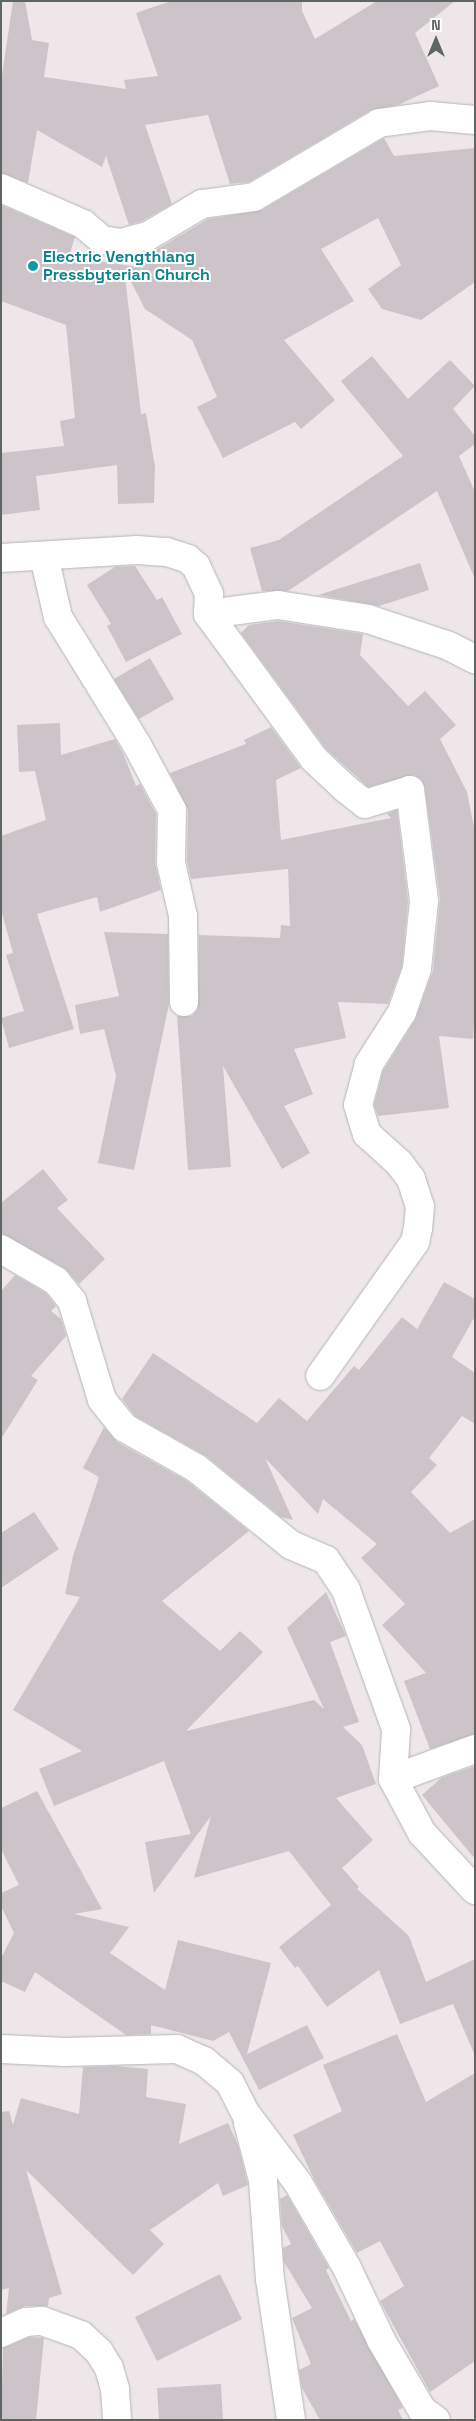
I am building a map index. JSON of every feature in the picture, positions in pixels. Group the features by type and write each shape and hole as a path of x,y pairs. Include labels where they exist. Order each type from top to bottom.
{"street":[{"path":"1,188 83,224 102,240 121,243 148,236 202,204 254,197 339,144 379,123 430,116 475,120"},
{"path":"1,558 137,550 167,552 188,559 202,576 209,594 208,614 314,759 365,804 410,790 424,901 418,969 402,1012 369,1064 358,1105 367,1134 399,1163 411,1179 420,1206 418,1228 415,1242 320,1376"},
{"path":"44,556 58,617 138,745 172,810 170,863 183,916 184,1002"},
{"path":"208,614 278,605 368,619 450,646 475,659"},
{"path":"1,1249 56,1281 72,1301 93,1379 110,1414 125,1428 196,1468 291,1545 326,1560 346,1590 396,1728 393,1779 422,1833 475,1890"},
{"path":"393,1779 475,1749"},
{"path":"1,2049 65,2052 177,2049 204,2061 230,2083 246,2114 298,2183 347,2268 385,2348 422,2410 436,2420"},
{"path":"246,2114 263,2180 270,2279 291,2420"},
{"path":"1,2333 26,2322 42,2321 81,2335 99,2352 109,2368 116,2389 117,2420"}],"building":[{"path":"13,1 25,1 32,40 49,43 44,77 126,89 124,80 158,76 136,13 171,1 302,1 302,11 315,39 377,1 455,1 415,33 439,86 398,105 371,110 249,182 230,184 208,115 145,125 172,204 142,221 129,225 106,156 102,167 37,130 28,183 1,173 1,82"},
{"path":"384,138 394,156 475,148 475,282 421,320 382,309 368,289 401,265 378,218 321,249 354,301 284,340 335,400 301,429 295,422 223,458 197,407 217,397 192,340 145,309 124,268 141,414 146,413 155,467 154,503 118,504 117,465 36,476 40,510 1,515 1,453 64,446 60,421 75,418 66,325 1,301 1,205 75,237 69,256 143,268 139,255 156,250 208,219 262,210"},
{"path":"372,356 408,399 450,360 475,386 453,409 475,436 475,444 459,456 475,492 475,579 437,491 288,591 262,591 250,548 279,540 403,456 341,381"},
{"path":"420,563 429,590 379,606 318,595"},
{"path":"135,566 157,600 162,597 182,634 126,662 107,626 111,624 87,585 115,567"},
{"path":"278,621 363,634 360,655 408,706 425,691 456,725 440,739 467,792 475,832 475,1009 473,1039 439,1036 449,1108 378,1116 374,1105 383,1071 415,1020 433,971 440,899 425,788 421,779 414,775 368,787 326,749 241,633 249,625"},
{"path":"150,658 174,699 139,719 114,679"},
{"path":"60,723 61,755 115,739 123,753 136,786 140,784 156,814 155,863 161,890 100,912 97,897 37,914 74,1029 9,1048 1,1018 24,1011 6,955 13,953 1,910 1,836 46,820 35,771 19,772 17,725"},
{"path":"271,727 301,768 276,780 281,840 391,818 387,814 397,810 408,901 402,966 388,1004 338,1002 346,1038 294,1049 313,1094 284,1106 310,1153 282,1169 223,1066 231,1167 188,1170 177,1016 192,1016 198,1009 199,935 280,938 281,925 290,926 288,869 191,879 187,861 188,810 170,773 246,744 244,740"},
{"path":"104,932 168,934 169,1004 134,1170 98,1163 116,1076 104,1029 80,1034 75,1005 119,996"},
{"path":"43,1169 68,1200 57,1208 105,1259 79,1284 64,1268 1,1233 1,1203"},
{"path":"15,1275 46,1293 56,1306 51,1311 61,1319 66,1336 31,1376 38,1380 1,1439 1,1291"},
{"path":"444,1282 475,1299 475,1316 452,1357 475,1373 475,1424 462,1416 429,1458 437,1465 411,1492 450,1533 475,1519 475,1734 430,1749 404,1681 426,1673 382,1625 405,1604 361,1558 377,1544 323,1499 318,1514 265,1458 293,1520 281,1517 206,1456 135,1416 122,1399 153,1353 257,1423 279,1398 307,1421 354,1366 359,1370 402,1317 417,1329"},
{"path":"104,1427 117,1442 187,1481 249,1531 162,1601 220,1651 240,1631 263,1652 186,1731 314,1700 324,1709 287,1628 326,1592 346,1636 330,1642 359,1722 343,1727 362,1745 376,1784 336,1798 373,1840 342,1868 359,1887 357,1889 409,1936 426,1982 475,1959 475,2056 453,2004 400,2024 379,1970 327,2007 298,1966 295,1968 279,1947 331,1905 289,1851 194,1878 211,1816 154,1893 145,1842 191,1834 164,1761 54,1806 39,1769 82,1751 13,1710 80,1597 65,1594 73,1556 99,1477 83,1468"},
{"path":"34,1512 59,1549 1,1588 1,1533"},
{"path":"475,1766 475,1859 422,1795 441,1778"},
{"path":"37,1791 102,1909 74,1914 129,1927 110,1953 165,1990 178,1940 271,1963 247,2054 307,2025 324,2058 259,2090 229,2032 213,2041 151,2025 151,2034 126,2035 35,1972 25,1992 1,1981 1,1958 14,1933 1,1906 1,1893 19,1885 1,1849 1,1808"},
{"path":"397,2034 426,2102 475,2073 475,2361 430,2392 380,2301 404,2286 380,2241 357,2253 315,2181 293,2135 342,2111 323,2065"},
{"path":"116,2066 148,2069 146,2097 186,2104 179,2144 228,2123 238,2145 248,2185 223,2196 218,2183 150,2230 164,2244 133,2275 26,2170 62,2294 49,2298 48,2306 25,2306 6,2314 9,2288 1,2290 1,2112 9,2111 13,2125 21,2098 79,2114 83,2067"},
{"path":"287,2195 329,2268 326,2270 351,2321 354,2319 403,2408 398,2410 403,2420 320,2420 302,2388 299,2370 311,2364 292,2318 312,2308 284,2262 283,2248 291,2244 282,2226 280,2199"},
{"path":"220,2274 242,2319 157,2361 135,2317"},
{"path":"30,2337 44,2338 36,2420 1,2420 3,2348"},
{"path":"221,2384 223,2420 159,2420 157,2388"}],"place":[{"name":"Electric Vengthlang Pressbyterian Church","path":"33,266"}]}
